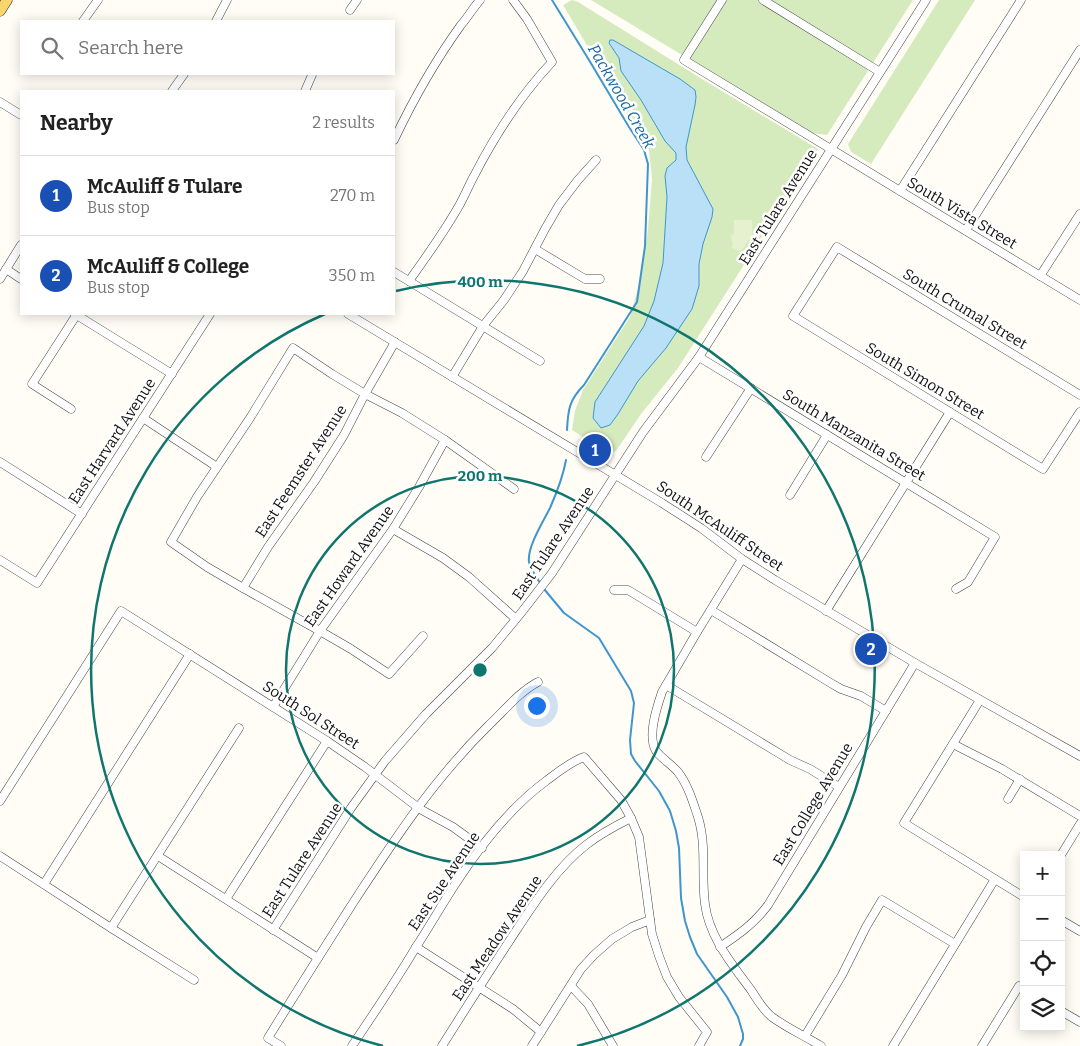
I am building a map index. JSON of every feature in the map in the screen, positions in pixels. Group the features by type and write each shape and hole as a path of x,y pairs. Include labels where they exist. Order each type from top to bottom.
{"main road":[{"path":"0,11 7,0"}],"street":[{"path":"85,20 98,0"},
{"path":"217,20 227,0"},
{"path":"350,10 357,0"},
{"path":"395,138 429,73 448,43 480,0"},
{"path":"409,281 460,204 506,122 552,62 527,19 513,0"},
{"name":"South Vista Street","path":"722,0 684,60 1080,300"},
{"path":"763,0 880,72"},
{"name":"East Tulare Avenue","path":"273,930 375,774 415,726 487,653 546,581 652,418 699,356 926,0"},
{"path":"900,191 1021,0"},
{"path":"966,230 1080,50"},
{"path":"173,90 183,75"},
{"path":"305,90 312,75"},
{"path":"0,102 20,113"},
{"path":"452,377 483,326 504,300 559,205 596,160"},
{"path":"1040,276 1080,214"},
{"path":"0,279 20,247"},
{"name":"South Crumal Street","path":"793,316 837,247 1080,395"},
{"path":"535,249 585,279 600,279"},
{"path":"6,269 20,278"},
{"path":"395,273 540,361"},
{"path":"71,409 32,384 75,315"},
{"path":"78,315 172,374"},
{"name":"East Harvard Avenue","path":"0,560 37,583 209,315"},
{"name":"South McAuliff Street","path":"350,315 616,475 701,528 742,559 826,611 1080,756"},
{"name":"South Simon Street","path":"793,316 1043,469 1080,412"},
{"name":"East Feemster Avenue","path":"243,588 344,435 395,342"},
{"path":"423,636 389,674 320,630 207,567 170,542 293,348 332,374 402,413 445,440 514,489"},
{"name":"South Manzanita Street","path":"699,356 995,537 968,582 956,589"},
{"path":"706,457 751,388"},
{"path":"826,611 950,412"},
{"path":"143,418 217,467"},
{"path":"790,495 827,434"},
{"name":"East Howard Avenue","path":"273,708 320,630 393,529 445,440"},
{"path":"0,462 82,514"},
{"path":"393,529 442,558 469,577 516,619"},
{"path":"742,559 666,685 658,702 652,735 653,743 656,751 678,773 685,784 702,831 705,905 720,947 765,1011 821,1046"},
{"path":"614,590 628,590 697,632"},
{"path":"711,610 841,689 861,696 886,711"},
{"name":"South Sol Street","path":"0,801 121,611 327,741 418,807 453,826 482,848"},
{"path":"44,884 190,654"},
{"name":"East College Avenue","path":"720,947 751,924 768,905 915,663"},
{"path":"281,1046 268,1038 388,849 446,771 526,688 538,682"},
{"path":"666,685 790,760 810,769 839,787"},
{"path":"980,700 904,824 1022,896"},
{"path":"111,928 239,728"},
{"path":"226,899 327,741"},
{"path":"953,744 1020,779 1080,816"},
{"name":"East Sue Avenue","path":"352,1046 416,948 456,882 512,810 533,790 556,773 584,757 621,800 631,818"},
{"path":"1008,799 1020,779"},
{"path":"631,818 639,837 652,934 667,976 679,997 707,1032 699,1046"},
{"name":"East Meadow Avenue","path":"442,1046 540,896 560,870 584,846 606,831 631,818"},
{"path":"1063,851 1080,824"},
{"path":"0,856 194,980"},
{"path":"158,856 318,958"},
{"path":"893,1046 994,879"},
{"path":"805,1036 842,975 861,935 882,900 955,944"},
{"path":"532,1046 581,970 594,955 612,939 632,927 650,920"},
{"path":"1065,922 1080,931"},
{"path":"416,948 513,1009 541,1032"},
{"path":"571,986 588,1004 613,1046"},
{"path":"982,1046 1020,989"},
{"path":"1065,1013 1080,1022"}],"green space":[{"path":"572,0 818,149 678,368 641,414 616,451 608,453 572,430 575,411 583,390 630,317 641,277 648,229 652,179 649,150 563,5"},
{"path":"591,0 913,0 827,135 811,133"},
{"path":"939,0 975,0 871,164 851,152 848,144"},
{"path":"734,220 752,220 752,238 739,251 732,248 731,236 734,234"}],"water":[{"path":"610,40 680,79 695,90 695,105 686,147 687,160 713,209 703,244 699,264 699,286 692,309 666,348 638,381 610,425 601,428 593,418 595,402 644,326 654,301 663,263 667,197 665,176 667,168 676,160 676,153 665,141 621,71 619,58 609,43"}],"waterway":[{"name":"Packwood Creek","path":"552,0 644,150 648,164 645,246 637,302 572,401 567,430"},
{"name":"Packwood Creek","path":"540,583 529,562 530,549 555,496 566,460"},
{"name":"Packwood Creek","path":"544,589 564,613 599,638 631,691 634,703 630,740 631,754 659,791 670,811 679,848 681,898 685,921 697,954 727,997 738,1017 743,1034 740,1046"}],"place":[{"name":"McAuliff & Tulare","path":"595,450"},
{"name":"McAuliff & College","path":"871,649"}]}
